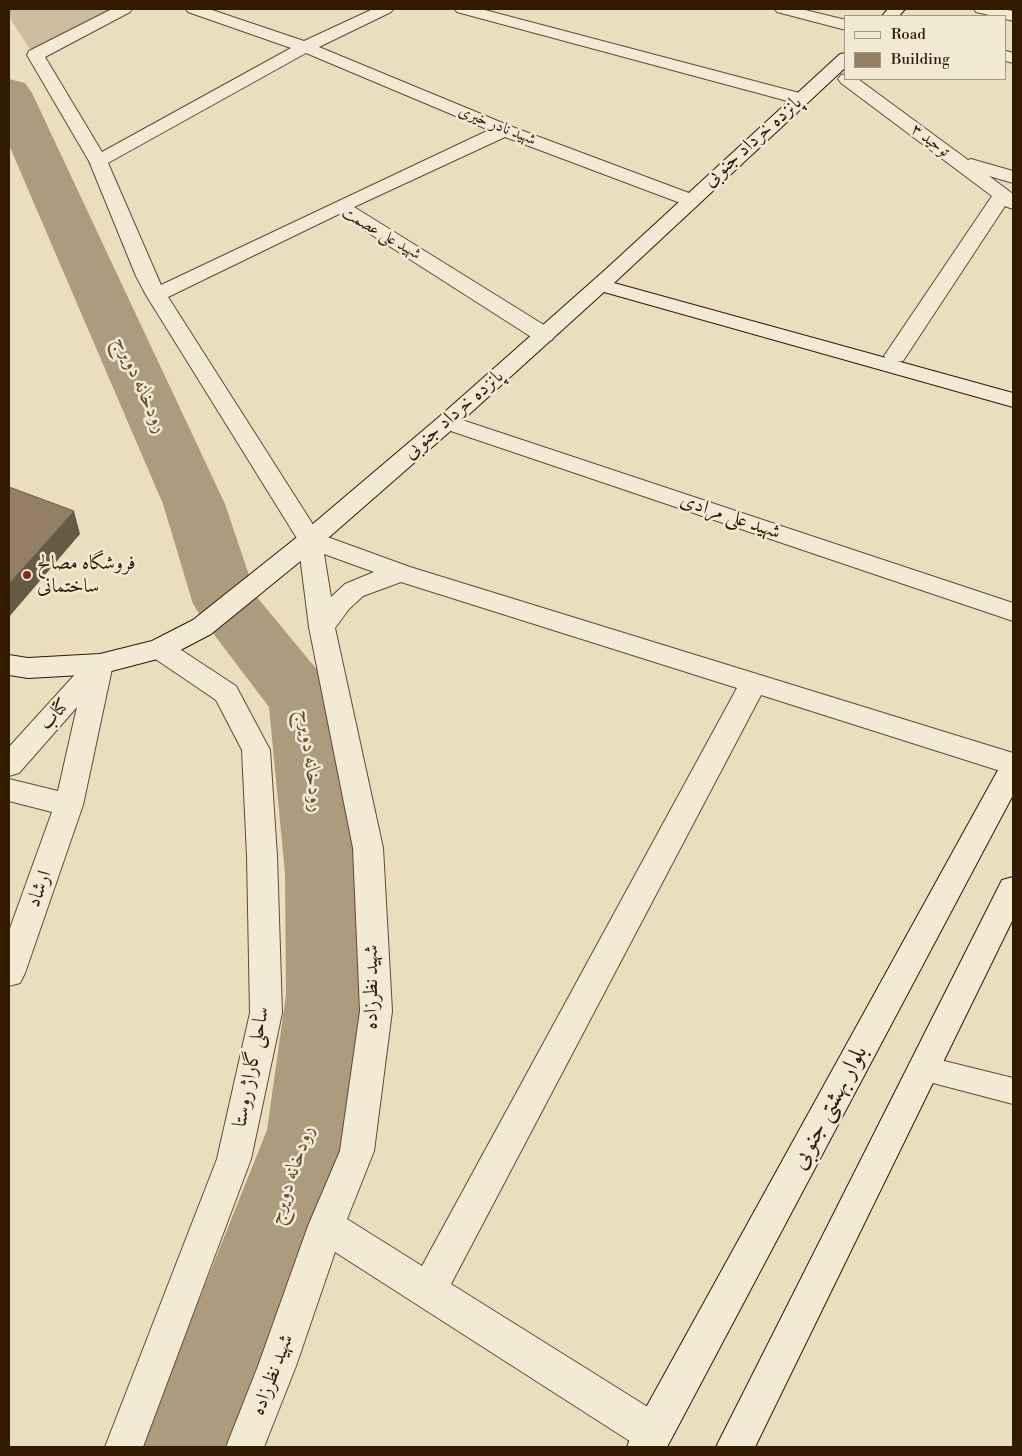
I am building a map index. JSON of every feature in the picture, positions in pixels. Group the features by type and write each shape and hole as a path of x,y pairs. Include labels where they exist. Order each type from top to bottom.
{"street":[{"path":"124,9 35,55 98,161 146,276 156,295 310,540 401,573 1013,764"},
{"name":"شهید نادر خیری","path":"194,9 305,48 504,130 690,200"},
{"path":"98,161 305,48 386,9"},
{"path":"463,9 801,99"},
{"path":"783,9 844,24"},
{"path":"982,9 1013,16"},
{"name":"پانزده خرداد جنوبی","path":"9,665 28,668 100,664 160,649 202,627 310,540 446,422 606,279 801,99 843,71"},
{"name":"توحید ۳","path":"854,80 1008,199"},
{"path":"340,206 504,130"},
{"path":"956,160 1013,177"},
{"path":"895,356 1008,199"},
{"name":"شهید علی عصمت","path":"156,295 340,206 544,335"},
{"path":"606,279 1013,389"},
{"path":"606,279 1013,400"},
{"name":"شهید علی مرادی","path":"446,422 1013,612"},
{"name":"شهید نظرزاده","path":"245,1447 277,1366 326,1226 357,1151 376,1011 368,848 322,627 310,540"},
{"path":"322,627 340,603 354,590 401,573"},
{"name":"ساحلی گاراژ روستا","path":"124,1447 234,1159 266,1013 262,856 256,750 226,693 160,649"},
{"name":"کتاب","path":"9,765 100,664"},
{"name":"ارشاد","path":"9,973 69,804 100,664"},
{"path":"428,1291 753,684"},
{"name":"بلوار بهشتی جنوبی","path":"650,1440 1013,769"},
{"path":"9,790 69,804"},
{"path":"735,1447 1013,889"},
{"path":"326,1226 428,1291 650,1440"}],"lane":[{"path":"924,1069 1013,1091"}],"shaded area":[{"path":"9,9 121,9 32,52 9,17"}],"building":[{"path":"9,487 74,511 9,584"}],"waterway":[{"name":"رودخانه دویرج","path":"9,93 194,504 226,604 303,701 324,873 327,995 311,1130 190,1447"}],"place":[{"name":"فروشگاه مصالح ساختمانی","path":"27,575"}]}
